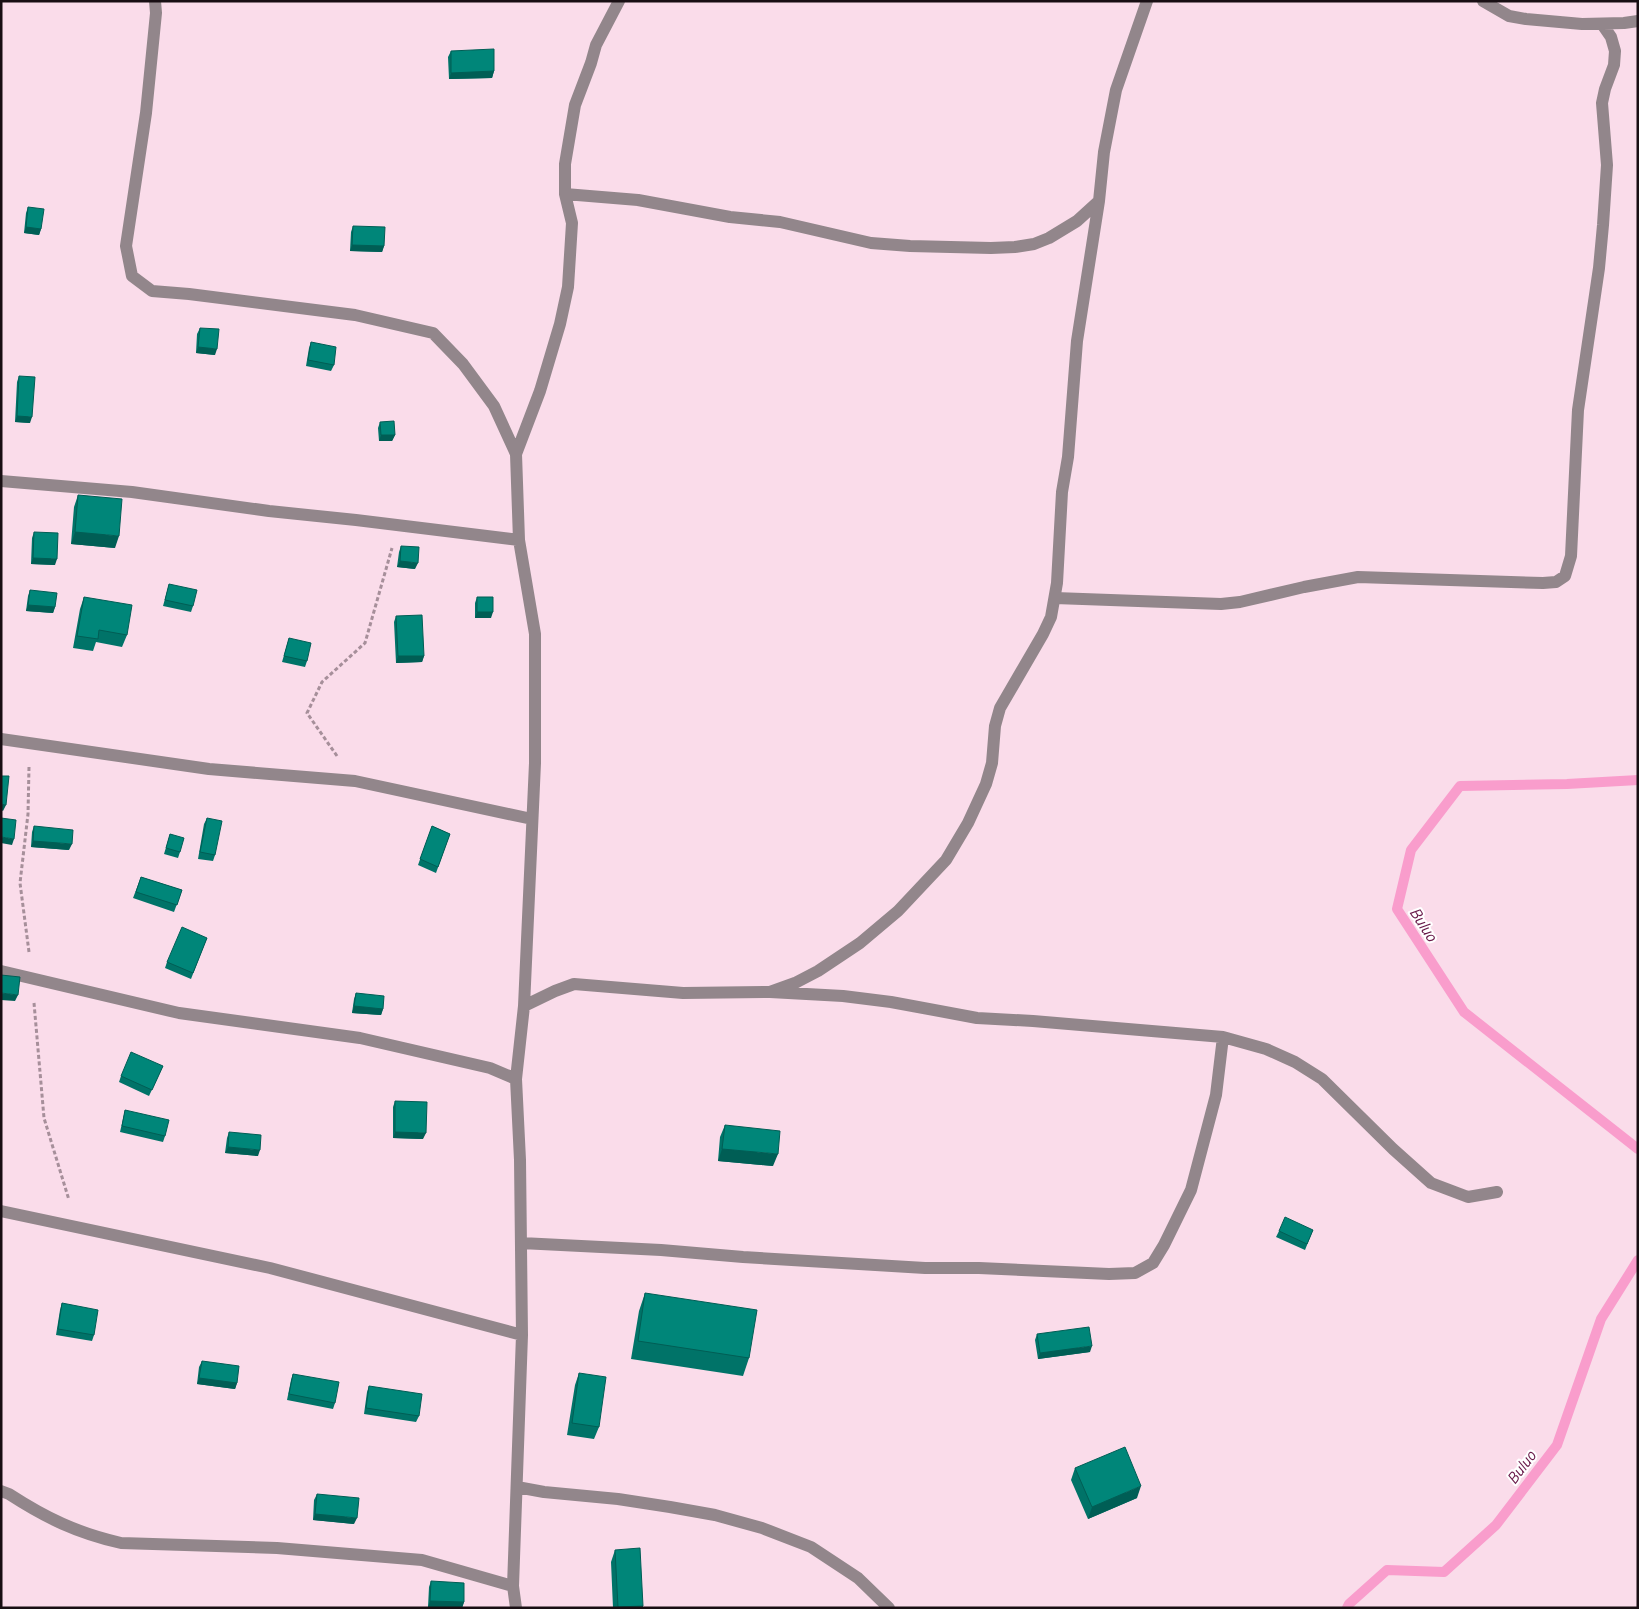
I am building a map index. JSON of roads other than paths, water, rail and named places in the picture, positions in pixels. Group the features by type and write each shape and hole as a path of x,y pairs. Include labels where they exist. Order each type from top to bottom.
{"street":[{"path":"155,1 156,13 146,113 126,246 132,276 152,291 355,315 433,333 464,364 494,406 516,454 519,540 535,634 535,763 531,874 524,1006 516,1079 522,1335 513,1586 516,1608"},
{"path":"516,454 540,391 560,324 568,287 572,223 565,194 565,164 575,105 596,45 619,1"},
{"path":"770,992 818,971 860,943 898,911 946,860 972,816 986,784 992,763 995,726 1000,708 1051,617 1055,598 1062,492 1068,457 1077,341 1099,201 1104,152 1116,90 1147,1"},
{"path":"1483,1 1497,11 1517,18 1582,24 1638,21"},
{"path":"1055,598 1221,604 1358,577 1543,583 1556,582 1565,576 1571,556 1579,402 1599,268 1603,225 1607,165 1602,103 1614,65 1615,51 1611,37 1602,24"},
{"path":"565,194 638,200 730,217 780,222 871,243 991,248 1034,244 1049,238 1077,220 1099,201"},
{"path":"1,481 132,492 269,511 519,540"},
{"path":"1,739 209,769 355,781 532,819"},
{"path":"1,971 179,1013 360,1038 490,1068 516,1079"},
{"path":"524,1006 574,984 683,993 770,992 862,998 977,1018 1223,1037 1266,1049 1295,1062 1322,1079 1393,1149 1431,1183 1468,1197 1497,1192"},
{"path":"521,1243 661,1250 925,1268 979,1268 1109,1274 1135,1273 1153,1263 1191,1190 1216,1095 1223,1037"},
{"path":"1,1211 270,1268 522,1335"},
{"path":"517,1487 670,1507 715,1515 762,1528 811,1547 858,1578 889,1608"},
{"path":"1,1491 59,1524 121,1543 268,1548 422,1560 513,1586"}],"waterway":[{"name":"Buluo","path":"1638,780 1567,784 1460,786 1411,850 1397,909 1464,1012 1638,1149"},
{"name":"Buluo","path":"1347,1608 1349,1604 1387,1570 1444,1572 1496,1525 1557,1445 1601,1319 1638,1260"}]}
